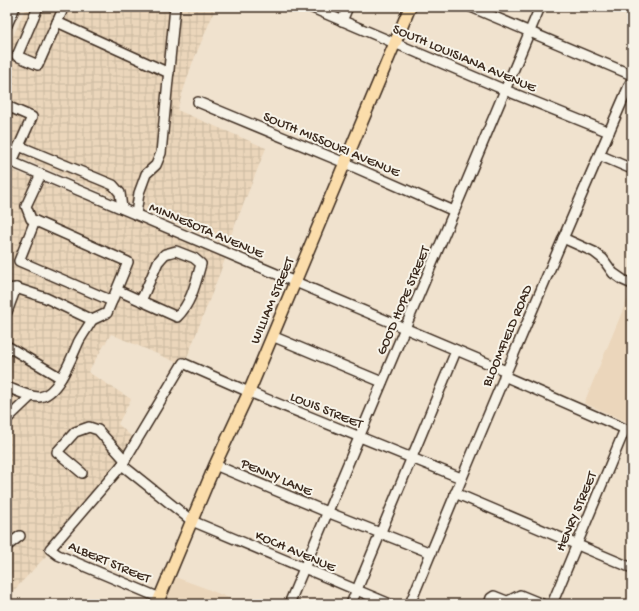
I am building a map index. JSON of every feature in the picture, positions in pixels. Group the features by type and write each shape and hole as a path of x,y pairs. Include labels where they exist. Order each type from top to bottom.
{"main road":[{"name":"WILLIAM STREET","path":"158,601 249,392 410,7"}],"street":[{"path":"7,24 15,7"},
{"path":"38,7 17,56 38,66 62,8"},
{"path":"136,214 139,193 146,174 156,165 161,153 175,7"},
{"name":"SOUTH LOUISIANA AVENUE","path":"310,7 505,90 609,132"},
{"path":"342,21 348,7"},
{"path":"471,7 632,75"},
{"name":"GOOD HOPE STREET","path":"289,604 540,7"},
{"path":"57,22 169,73"},
{"name":"BLOOMFIELD ROAD","path":"410,604 461,478 632,79"},
{"name":"SOUTH MISSOURI AVENUE","path":"198,102 454,210"},
{"path":"7,106 32,117 19,146 9,161"},
{"path":"19,146 114,185 120,193 122,208"},
{"path":"599,155 632,169"},
{"name":"MINNESOTA AVENUE","path":"9,161 456,351 628,430"},
{"path":"7,387 31,396 41,397 52,391 62,378 80,340 92,320 107,313 128,262 31,219 26,206 40,174"},
{"path":"35,221 18,261 112,301"},
{"path":"563,238 594,252 604,259 613,273 632,284"},
{"path":"117,290 177,317 183,311 189,298 201,264 194,258 176,251 165,254 158,262 142,301"},
{"path":"7,312 11,288 46,298 92,320"},
{"path":"272,336 382,382"},
{"path":"7,346 62,378"},
{"path":"351,604 456,351"},
{"name":"LOUIS STREET","path":"124,462 184,363 249,392 461,478"},
{"path":"7,419 31,396"},
{"name":"KOCH AVENUE","path":"82,473 57,452 75,432 89,427 98,430 124,462 192,521 390,604"},
{"name":"HENRY STREET","path":"552,604 628,430"},
{"name":"ALBERT STREET","path":"124,462 50,549 58,555 158,601"},
{"name":"PENNY LANE","path":"216,465 327,512 431,553"},
{"path":"455,493 632,568"},
{"path":"7,546 20,536"},
{"path":"489,604 491,598 494,596 509,603 510,600 520,595 542,604"}],"shaded area":[{"path":"26,7 216,7 192,64 177,110 266,148 227,245 7,152 7,50"},
{"path":"7,168 226,257 186,360 178,363 111,334 88,372 131,399 118,424 134,439 100,484 47,549 46,556 7,597"},
{"path":"630,293 632,294 632,424 584,403"},
{"path":"175,577 205,588 243,604 165,604"}]}
